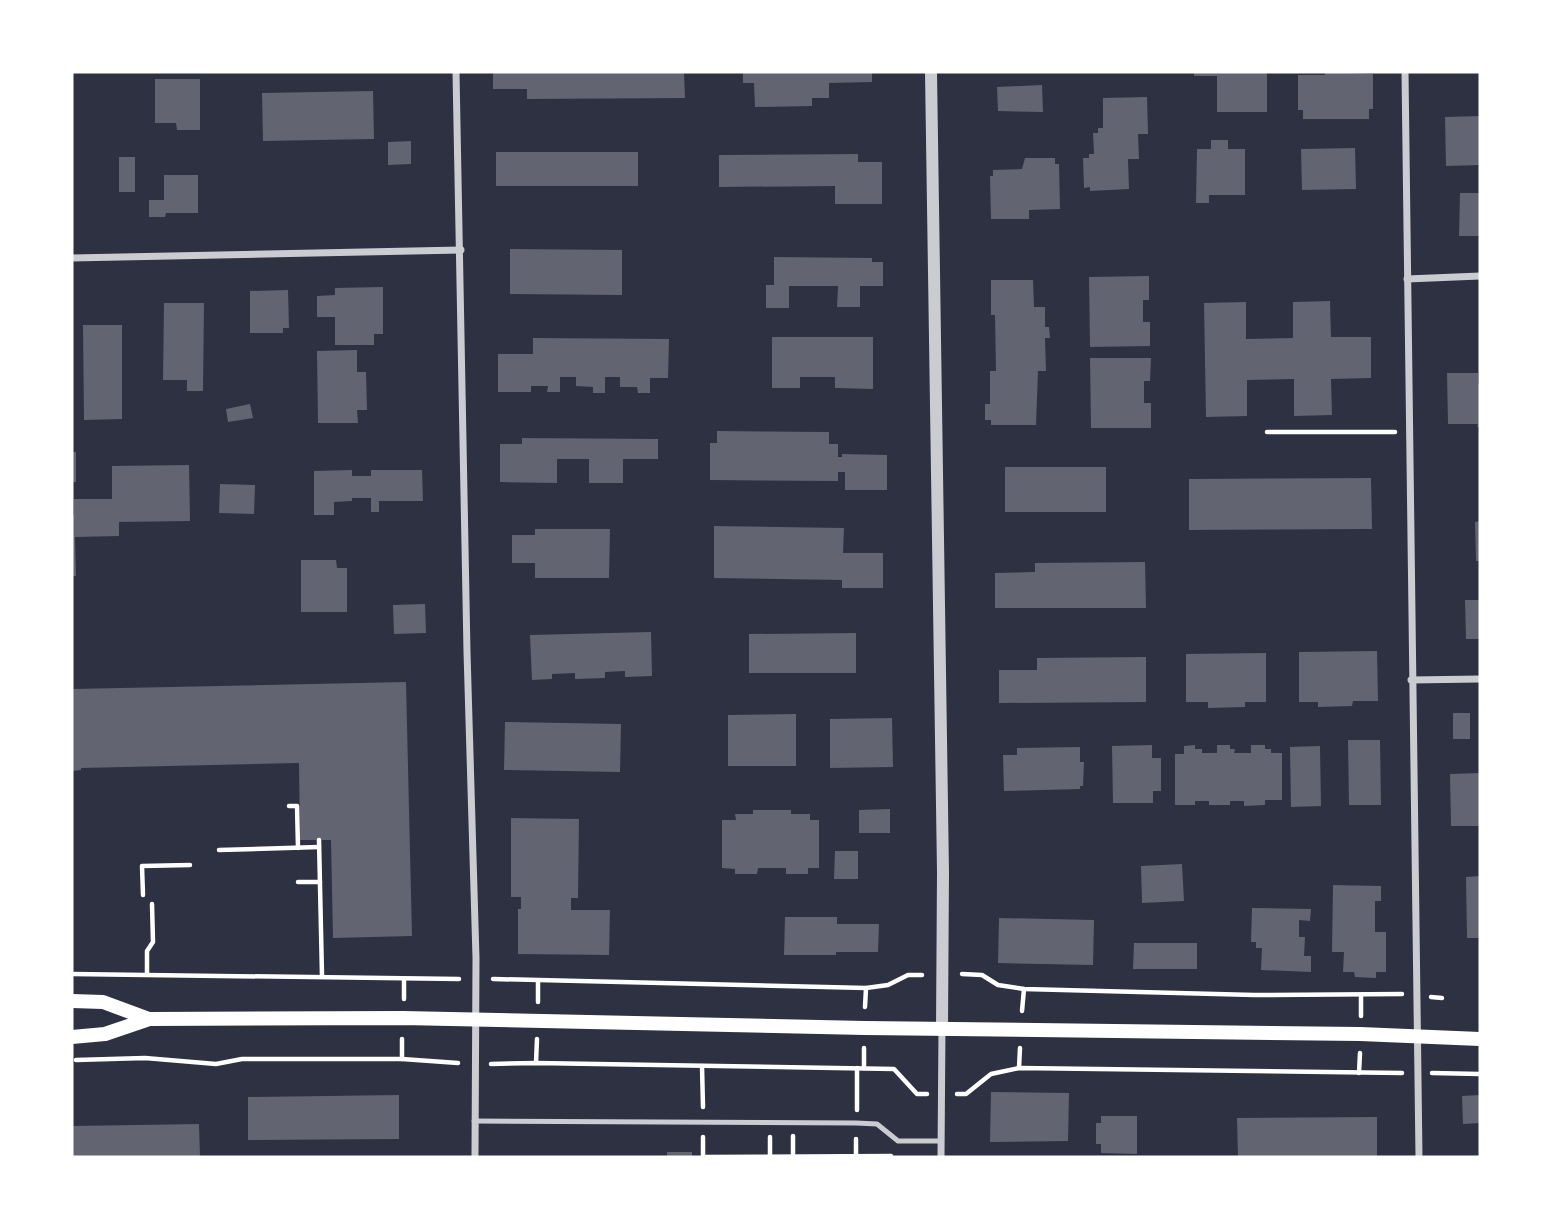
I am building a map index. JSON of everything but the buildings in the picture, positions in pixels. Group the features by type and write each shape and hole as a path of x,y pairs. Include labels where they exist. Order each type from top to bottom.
{"main road":[{"path":"72,1001 103,1002 149,1018 403,1018 1480,1039"},
{"path":"72,1037 105,1034 149,1018"}],"street":[{"path":"456,72 475,978 475,1157"},
{"path":"931,72 943,974 941,1157"},
{"path":"1405,72 1419,1157"},
{"path":"72,258 461,250"},
{"path":"1408,279 1480,276"},
{"path":"1411,680 1480,679"}],"lane":[{"path":"474,1121 856,1123 877,1124 898,1141 941,1141"}],"path":[{"path":"1267,432 1409,432"},
{"path":"289,806 297,806 298,848"},
{"path":"319,840 322,976"},
{"path":"219,850 319,847"},
{"path":"143,895 142,866 190,865"},
{"path":"298,882 320,882"},
{"path":"147,974 147,951 153,942 152,904"},
{"path":"72,974 475,978 866,988 888,985 908,975 943,974 982,975 998,985 1024,989 1254,995 1384,993"},
{"path":"72,1060 145,1058 216,1065 242,1059 402,1059 474,1064 894,1069 917,1094 966,1094 991,1074 1019,1068 1480,1074"},
{"path":"770,1148 770,1156"},
{"path":"793,1148 793,1157"},
{"path":"856,1148 856,1156"},
{"path":"703,1157 893,1156"}]}
